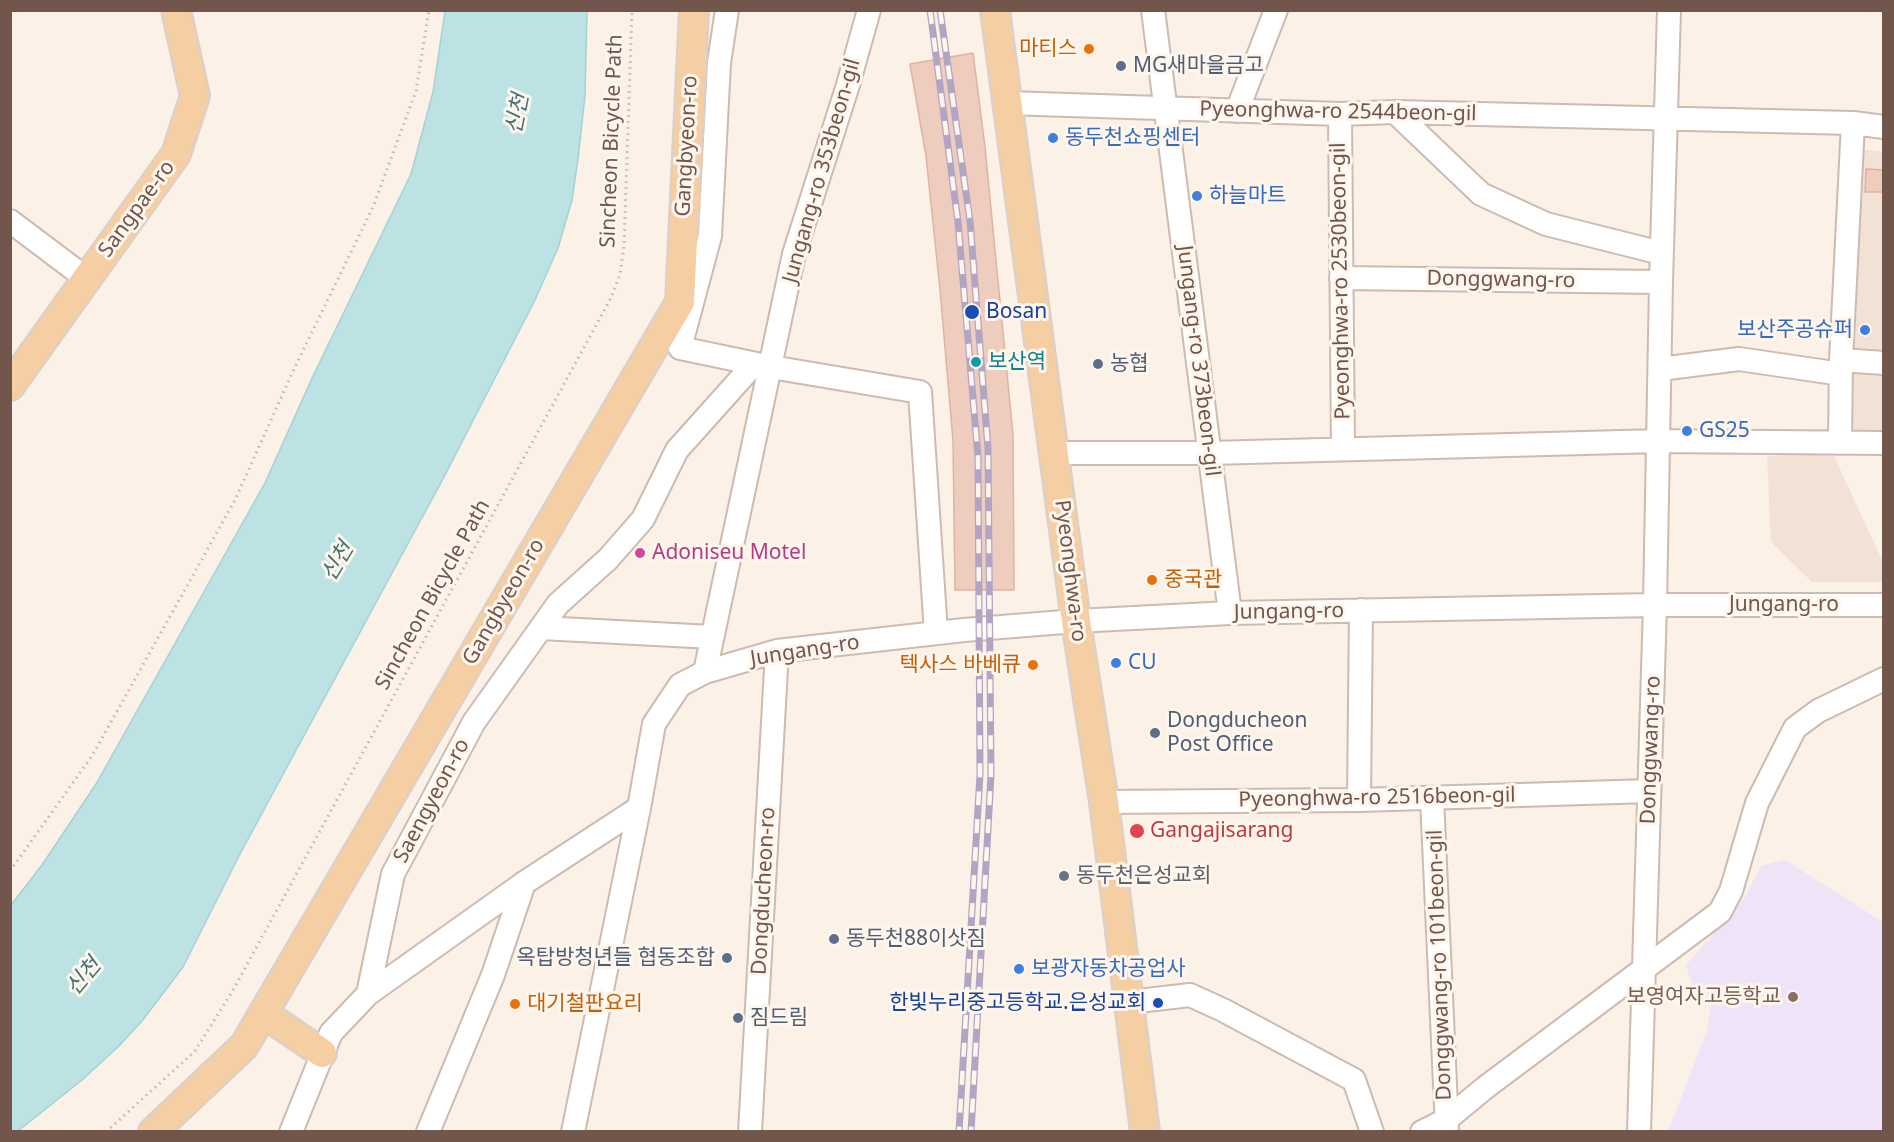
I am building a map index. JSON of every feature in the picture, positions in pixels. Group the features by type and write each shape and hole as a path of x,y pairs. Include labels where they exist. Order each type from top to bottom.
{"main road":[{"name":"Sangpae-ro","path":"10,386 176,154 195,96 176,10"},
{"name":"Gangbyeon-ro","path":"153,1131 244,1046 680,302 694,10"},
{"name":"Pyeonghwa-ro","path":"995,10 1076,621 1104,802 1145,1131"},
{"path":"263,1013 322,1053"}],"street":[{"path":"727,10 715,123 710,236 680,348 920,392 936,633"},
{"name":"Jungang-ro 353beon-gil","path":"705,672 763,365 810,197 848,85 869,10"},
{"name":"Jungang-ro 373beon-gil","path":"1153,10 1230,613"},
{"path":"1238,111 1276,10"},
{"name":"Donggwang-ro","path":"1639,1131 1655,605 1660,282 1669,10"},
{"name":"Pyeonghwa-ro 2544beon-gil","path":"1008,104 1340,114 1395,112 1853,123 1884,127"},
{"path":"1395,112 1481,194 1546,224 1661,253"},
{"name":"Pyeonghwa-ro 2530beon-gil","path":"1340,114 1343,449"},
{"path":"1840,442 1841,367 1853,123"},
{"path":"15,229 87,279"},
{"name":"Donggwang-ro","path":"1341,278 1660,282"},
{"path":"1660,369 1739,359 1841,367 1884,363"},
{"path":"541,628 558,604 608,559 643,519 676,450 763,365"},
{"name":"Pyeonghwa-ro 2530beon-gil","path":"1054,453 1210,453 1659,441 1884,442"},
{"name":"Jungang-ro","path":"573,1131 654,724 680,685 705,672 777,651 936,633 1076,621 1230,613 1361,610 1655,605 1884,605"},
{"name":"Jungang-ro","path":"1359,800 1361,610"},
{"path":"541,628 712,637"},
{"name":"Saengyeon-ro","path":"368,994 393,874 407,844 474,723 541,628"},
{"name":"Dongducheon-ro","path":"750,1131 777,651"},
{"path":"1422,1131 1447,1126 1486,1087 1720,912 1731,891 1757,803 1795,728 1818,711 1884,679"},
{"name":"Pyeonghwa-ro 2516beon-gil","path":"1104,802 1359,800 1649,791"},
{"name":"Donggwang-ro 101beon-gil","path":"1432,798 1447,1126"},
{"path":"291,1131 331,1033 368,994 524,883 639,808"},
{"path":"428,1131 493,975 524,883"},
{"path":"1129,1002 1190,995 1243,1021 1354,1080 1372,1131"}],"path":[{"path":"10,871 92,756 235,500 294,369 373,207 416,91 429,10"},
{"name":"Sincheon Bicycle Path","path":"106,1131 154,1091 195,1051 232,992 611,298 624,247 632,10"}],"shaded area":[{"path":"1853,148 1883,152 1884,437 1844,438"},
{"path":"1833,454 1883,562 1883,582 1812,582 1771,542 1767,456"},
{"name":"보영여자고등학교","path":"1785,860 1883,922 1883,1131 1668,1132 1707,1031 1711,1004 1694,991 1686,965 1745,897 1761,866"}],"water":[{"name":"신천","path":"445,11 587,11 585,96 578,159 572,200 558,248 535,300 444,477 240,854 183,967 142,1021 118,1047 82,1080 18,1131 11,1131 11,905 42,865 96,784 265,483 313,376 411,174 433,92"}],"building":[{"name":"보산역","path":"973,53 985,147 1013,435 1014,590 955,590 953,441 940,289 926,156 910,64"},
{"path":"1866,169 1884,170 1884,192 1865,192"}],"railway":[{"path":"930,10 958,222 978,457 980,774 959,1132"},
{"path":"940,10 970,221 988,448 991,775 971,1132"}],"place":[{"name":"마티스","path":"1089,49"},
{"name":"MG새마을금고","path":"1121,66"},
{"name":"동두천쇼핑센터","path":"1053,138"},
{"name":"하늘마트","path":"1197,196"},
{"name":"Bosan","path":"972,312"},
{"name":"보산주공슈퍼","path":"1865,330"},
{"name":"보산역","path":"976,362"},
{"name":"농협","path":"1098,364"},
{"name":"GS25","path":"1687,431"},
{"name":"Adoniseu Motel","path":"640,553"},
{"name":"중국관","path":"1152,580"},
{"name":"CU","path":"1116,663"},
{"name":"텍사스 바베큐","path":"1033,665"},
{"name":"Dongducheon Post Office","path":"1155,733"},
{"name":"Gangajisarang","path":"1137,831"},
{"name":"동두천은성교회","path":"1064,876"},
{"name":"동두천88이삿짐","path":"834,939"},
{"name":"옥탑방청년들 협동조합","path":"727,958"},
{"name":"보광자동차공업사","path":"1019,969"},
{"name":"보영여자고등학교","path":"1793,997"},
{"name":"한빛누리중고등학교.은성교회","path":"1158,1003"},
{"name":"대기철판요리","path":"515,1004"},
{"name":"짐드림","path":"738,1018"}]}
